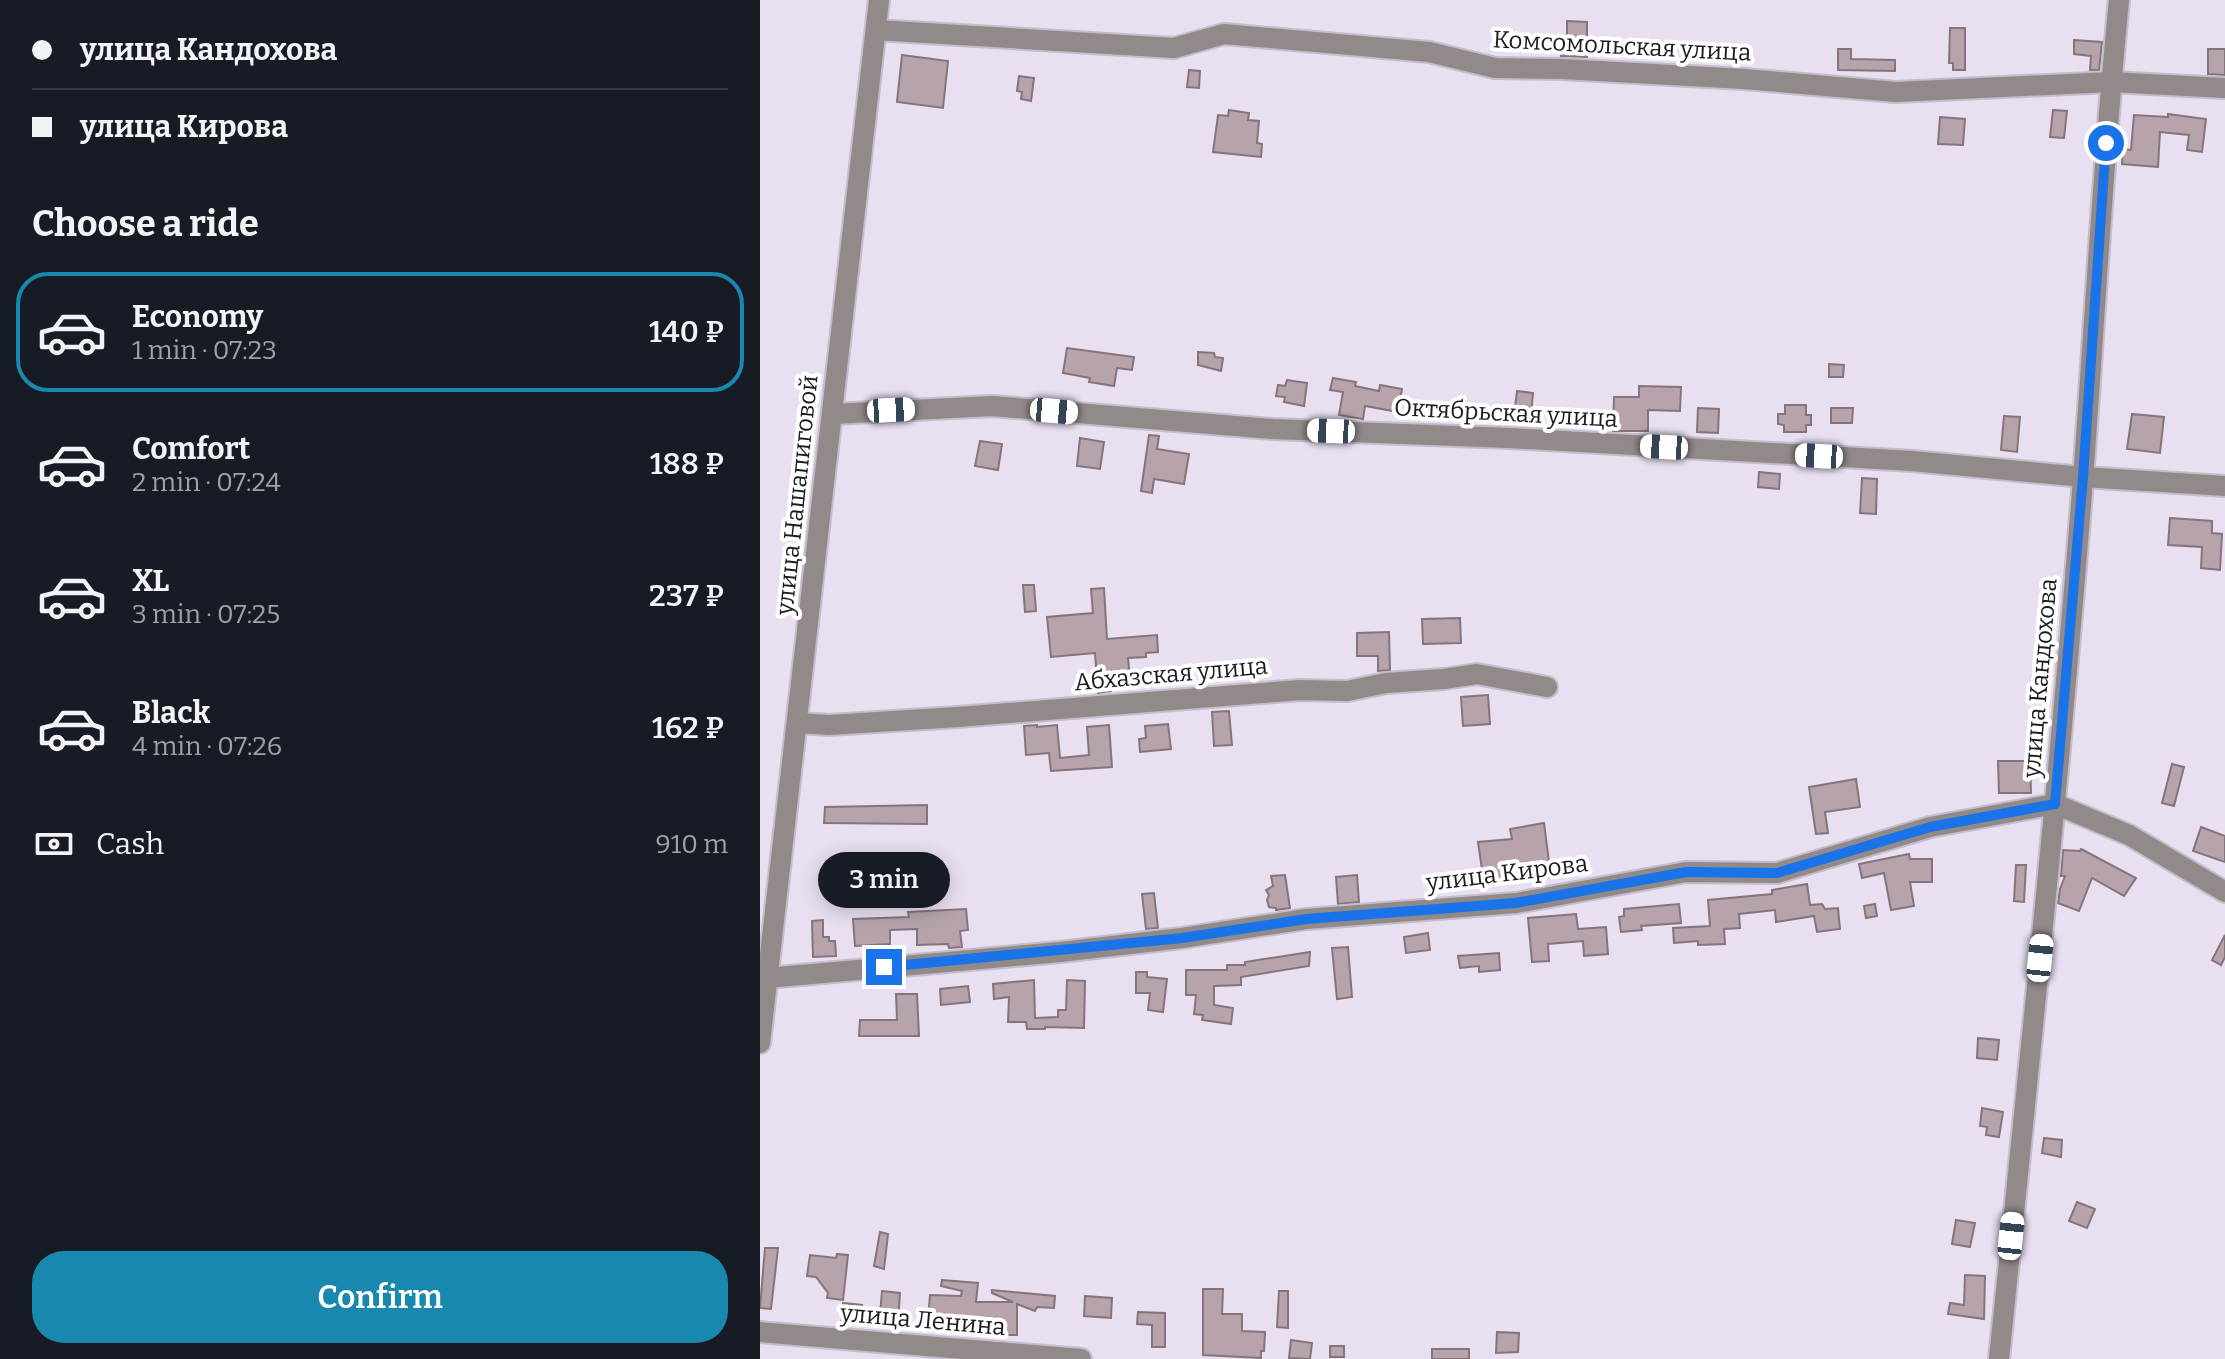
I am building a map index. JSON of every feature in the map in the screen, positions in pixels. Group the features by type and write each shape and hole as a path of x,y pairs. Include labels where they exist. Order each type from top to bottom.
{"street":[{"name":"улица Нашапиговой","path":"760,1043 879,0"},
{"name":"улица Кандохова","path":"1999,1359 2055,804 2119,0"},
{"name":"Комсомольская улица","path":"876,30 1174,48 1224,34 1429,52 1495,68 1744,79 1896,92 2111,82 2225,88"},
{"name":"Октябрьская улица","path":"833,414 992,406 1272,429 1509,438 1912,461 2225,486"},
{"name":"Абхазская улица","path":"798,723 829,725 1300,690 1347,691 1386,683 1477,674 1547,687"},
{"path":"2055,804 2129,835 2225,892"},
{"name":"улица Кирова","path":"767,978 1105,947 1306,919 1516,903 1686,872 1777,873 1930,827 2055,804"},
{"name":"улица Ленина","path":"760,1332 1081,1359"}],"building":[{"path":"1567,21 1587,22 1587,57 1561,56 1561,45 1567,45"},
{"path":"1950,28 1965,28 1965,70 1953,70 1953,63 1949,63"},
{"path":"2074,40 2102,42 2099,70 2090,70 2091,56 2074,54"},
{"path":"1838,49 1851,49 1851,59 1895,60 1895,71 1838,70"},
{"path":"2208,49 2225,49 2225,75 2208,74"},
{"path":"902,55 948,61 943,108 897,102"},
{"path":"1189,70 1200,71 1199,88 1187,87"},
{"path":"1019,76 1034,78 1031,101 1021,99 1022,92 1017,91"},
{"path":"1229,110 1249,113 1248,120 1259,121 1257,143 1262,144 1261,157 1213,152 1218,115 1228,116"},
{"path":"2053,110 2067,111 2064,138 2050,137"},
{"path":"2168,114 2206,119 2202,152 2187,150 2189,135 2160,132 2158,167 2122,164 2123,149 2131,150 2134,115 2168,117"},
{"path":"1940,117 1965,119 1963,145 1938,144"},
{"path":"1067,348 1134,357 1132,370 1117,368 1114,386 1089,382 1090,378 1063,373"},
{"path":"1198,352 1214,353 1215,357 1223,358 1221,371 1198,365"},
{"path":"1829,364 1844,365 1843,377 1829,377"},
{"path":"1333,378 1356,382 1355,386 1379,391 1380,385 1402,389 1398,412 1365,406 1363,419 1339,415 1343,392 1330,390"},
{"path":"1287,380 1307,383 1304,406 1284,402 1285,397 1276,396 1278,385 1285,386"},
{"path":"1639,386 1681,387 1680,411 1648,410 1648,431 1613,431 1614,397 1639,397"},
{"path":"1517,391 1533,393 1530,425 1513,424"},
{"path":"1785,405 1806,405 1806,415 1811,415 1811,425 1806,425 1806,432 1784,432 1784,425 1778,424 1778,414 1785,414"},
{"path":"1698,408 1719,409 1718,433 1697,432"},
{"path":"1831,408 1853,408 1852,423 1831,423"},
{"path":"2132,414 2164,417 2160,453 2127,449"},
{"path":"2004,416 2020,417 2017,452 2001,450"},
{"path":"1149,435 1159,436 1157,449 1189,454 1184,484 1154,479 1152,493 1141,491"},
{"path":"1080,438 1104,442 1100,469 1077,466"},
{"path":"980,441 1002,444 998,470 975,466"},
{"path":"1759,472 1780,474 1779,489 1758,487"},
{"path":"1862,478 1877,479 1876,514 1860,513"},
{"path":"2170,518 2212,521 2212,533 2222,534 2220,570 2201,568 2202,547 2168,545"},
{"path":"1023,585 1034,585 1036,611 1025,612"},
{"path":"1104,588 1107,639 1157,635 1158,652 1146,653 1146,657 1128,658 1131,686 1098,693 1095,653 1051,657 1047,617 1093,613 1091,589"},
{"path":"1460,618 1461,643 1423,644 1422,619"},
{"path":"1389,632 1390,670 1378,671 1378,656 1357,656 1357,633"},
{"path":"1488,695 1490,724 1463,726 1461,697"},
{"path":"1229,711 1232,745 1214,746 1212,712"},
{"path":"1168,724 1171,749 1140,752 1139,739 1146,738 1145,726"},
{"path":"1057,725 1060,758 1089,755 1087,727 1109,725 1112,767 1051,771 1049,753 1026,755 1024,726"},
{"path":"1998,761 2030,761 2031,793 1999,793"},
{"path":"2172,764 2184,767 2174,806 2162,803"},
{"path":"1856,779 1860,807 1825,812 1828,833 1816,834 1809,787"},
{"path":"927,805 927,824 824,823 825,807"},
{"path":"1544,823 1551,877 1484,884 1478,842 1512,839 1510,829"},
{"path":"2201,827 2225,836 2225,862 2193,851"},
{"path":"2081,849 2136,878 2124,896 2092,878 2079,911 2058,903 2065,876 2061,876 2063,850"},
{"path":"1909,854 1910,859 1932,859 1932,882 1910,882 1914,906 1891,910 1884,873 1862,878 1859,864"},
{"path":"2016,865 2026,865 2024,902 2014,901"},
{"path":"1285,875 1290,908 1276,910 1269,907 1266,890 1273,886 1271,876"},
{"path":"1357,875 1359,902 1338,904 1336,877"},
{"path":"1807,884 1810,905 1838,908 1840,929 1817,932 1814,916 1776,922 1775,910 1739,914 1740,928 1724,929 1725,944 1698,945 1698,941 1674,943 1673,928 1710,926 1708,900 1772,894 1772,890"},
{"path":"1154,893 1158,928 1146,929 1142,894"},
{"path":"1679,904 1681,923 1641,926 1642,930 1621,932 1619,917 1624,916 1624,909"},
{"path":"1875,904 1877,916 1866,918 1864,906"},
{"path":"966,909 968,930 960,931 962,947 917,945 917,929 890,930 890,944 855,946 853,919 909,917 908,912"},
{"path":"1576,914 1578,929 1606,927 1608,954 1584,956 1583,941 1548,944 1549,961 1532,962 1528,918"},
{"path":"823,920 823,937 835,941 836,956 813,957 812,921"},
{"path":"1428,933 1430,950 1406,953 1404,937"},
{"path":"2225,935 2225,957 2221,965 2212,960"},
{"path":"1348,947 1352,997 1337,999 1332,948"},
{"path":"1310,952 1309,966 1241,977 1241,985 1214,986 1214,1005 1233,1008 1231,1024 1202,1020 1203,1015 1194,1014 1196,995 1186,995 1186,970 1227,970 1227,965 1245,965 1245,962"},
{"path":"1499,953 1500,970 1479,972 1479,966 1460,968 1458,956"},
{"path":"1136,972 1147,972 1147,977 1167,979 1163,1012 1148,1010 1150,993 1136,993"},
{"path":"1034,980 1035,1018 1058,1017 1058,1010 1066,1010 1067,980 1085,981 1084,1028 1027,1029 1026,1022 1008,1022 1009,997 994,999 993,984"},
{"path":"968,986 970,1002 941,1005 940,989"},
{"path":"896,994 917,994 919,1036 859,1036 860,1020 897,1020"},
{"path":"1978,1038 1999,1040 1997,1060 1977,1058"},
{"path":"1982,1108 2003,1112 1999,1137 1986,1135 1987,1127 1980,1126"},
{"path":"2044,1138 2062,1140 2061,1157 2042,1153"},
{"path":"2077,1202 2095,1209 2087,1228 2069,1221"},
{"path":"1956,1220 1975,1223 1970,1247 1952,1244"},
{"path":"880,1232 888,1234 884,1269 874,1266"},
{"path":"765,1248 778,1248 771,1309 760,1308"},
{"path":"837,1254 848,1255 843,1300 827,1298 828,1293 816,1277 807,1276 810,1255 836,1258"},
{"path":"1965,1275 1985,1276 1984,1319 1948,1314 1950,1303 1964,1305"},
{"path":"942,1280 978,1283 976,1302 1013,1302 992,1293 992,1290 1055,1296 1054,1308 1037,1307 1035,1311 1017,1304 1017,1335 927,1331 930,1295 961,1296 962,1291 941,1286"},
{"path":"1203,1289 1223,1289 1222,1314 1242,1314 1242,1331 1265,1332 1261,1358 1203,1355"},
{"path":"882,1291 900,1293 898,1322 882,1320"},
{"path":"1279,1291 1288,1291 1288,1328 1277,1327"},
{"path":"1085,1296 1112,1298 1111,1318 1084,1316"},
{"path":"843,1303 862,1305 861,1323 841,1321"},
{"path":"1138,1312 1165,1313 1165,1347 1152,1347 1152,1325 1137,1324"},
{"path":"1497,1332 1519,1333 1518,1352 1496,1353"},
{"path":"1291,1340 1312,1343 1310,1359 1289,1358"},
{"path":"1330,1346 1344,1346 1344,1357 1330,1357"},
{"path":"1432,1349 1469,1349 1469,1359 1432,1359"}],"route":[{"path":"884,967 1060,952 1306,919 1516,903 1686,872 1777,873 1930,827 2055,804 2083,477 2106,143"}]}
